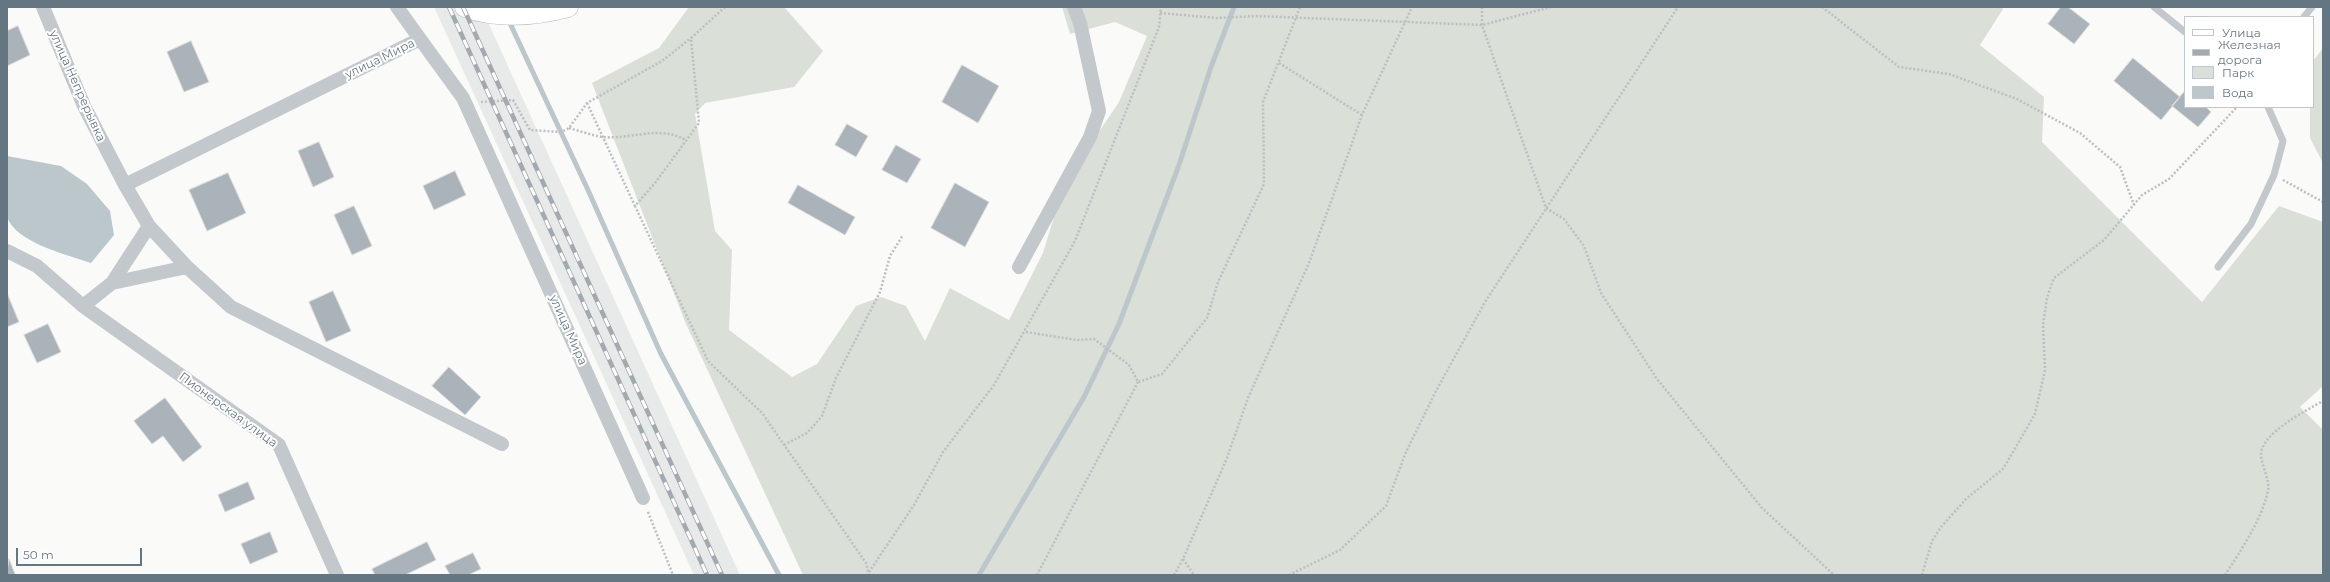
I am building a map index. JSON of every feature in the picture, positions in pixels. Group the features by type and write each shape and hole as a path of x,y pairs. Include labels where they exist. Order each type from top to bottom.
{"street":[{"name":"улица Непрерывка","path":"42,7 84,106 125,185"},
{"path":"397,7 420,39"},
{"path":"465,7 509,15 530,15 568,7"},
{"path":"1019,267 1090,137 1099,111 1080,23 1074,7"},
{"name":"улица Мира","path":"125,185 420,39 466,103 643,498"},
{"path":"125,185 149,226 187,267 232,307 502,444"},
{"path":"7,251 37,266 83,306 112,283 149,226"},
{"path":"112,283 187,267"},
{"name":"Пионерская улица","path":"83,306 279,445 338,575"}],"lane":[{"path":"2154,7 2184,31"},
{"path":"2305,16 2312,7"},
{"path":"2218,267 2251,224 2274,175 2283,141 2268,108"}],"path":[{"path":"466,103 514,100 530,130 561,132 569,128 587,103 662,61 691,38 725,7"},
{"path":"869,574 914,505 943,452 994,385 1026,332 1075,241 1159,27 1161,7"},
{"path":"1037,575 1138,382 1162,374 1207,318 1218,282 1264,184 1264,102 1300,7"},
{"path":"1174,575 1183,559 1227,458 1248,398 1310,263 1362,116 1412,7"},
{"path":"1482,7 1482,25 1546,208 1564,218 1584,246 1601,293 1657,380 1762,508 1834,575"},
{"path":"1160,13 1218,18 1256,16 1482,25 1551,7"},
{"path":"1289,575 1340,550 1386,506 1406,452 1436,391 1485,302 1678,7"},
{"path":"1822,7 1899,67 1949,74 2017,99 2080,133 2120,167 2134,205"},
{"path":"635,206 687,141 700,122 691,38"},
{"path":"1279,63 1362,116"},
{"path":"587,103 708,361 762,413 866,562 869,574"},
{"path":"1922,575 1932,541 1941,527 1967,498 2003,469 2035,414 2045,370 2043,325 2047,298 2054,278 2104,240 2142,195 2169,180 2236,108"},
{"path":"569,128 602,137 643,133 677,135 687,141"},
{"path":"2274,175 2323,202"},
{"path":"784,445 807,433 822,416 836,378 880,292 890,256 903,235"},
{"path":"1026,332 1077,340 1094,339 1129,365 1138,382"},
{"path":"2225,575 2250,536 2268,490 2261,454 2270,438 2289,419 2323,401"},
{"path":"643,498 673,575"},
{"path":"1183,559 1194,575"}],"shaded area":[{"path":"434,7 481,7 740,575 694,575"}],"green space":[{"path":"689,7 784,7 823,51 794,87 705,103 695,114 715,231 732,250 729,330 792,377 817,364 856,306 881,297 906,306 925,341 950,288 1009,320 1043,253 1057,207 1092,142 1119,102 1147,36 1115,22 1070,34 1062,7 2001,7 2003,9 1980,45 2044,97 2042,142 2202,302 2279,206 2323,222 2323,386 2300,407 2323,430 2323,575 803,575 686,324 592,83 659,48"},
{"path":"2323,48 2323,163 2310,138 2310,108 2314,108 2314,60"}],"water":[{"path":"7,156 61,166 87,184 110,211 114,235 91,263 57,252 31,241 12,226 6,212"}],"building":[{"path":"2061,7 2068,7 2090,24 2074,44 2048,24"},
{"path":"18,26 30,55 7,66 7,31"},
{"path":"191,41 209,82 184,92 167,52"},
{"path":"2133,58 2180,97 2161,120 2114,81"},
{"path":"962,65 999,86 978,123 942,102"},
{"path":"2184,92 2184,108 2207,108 2211,112 2198,127 2172,106"},
{"path":"847,124 868,136 856,157 835,145"},
{"path":"319,142 334,177 313,187 298,151"},
{"path":"896,145 921,159 907,183 882,170"},
{"path":"455,171 466,195 434,210 423,186"},
{"path":"228,173 246,213 207,231 189,190"},
{"path":"955,183 989,202 965,247 931,228"},
{"path":"798,185 855,217 845,235 788,203"},
{"path":"354,206 372,246 352,255 334,215"},
{"path":"333,291 351,331 326,342 309,302"},
{"path":"7,293 19,322 7,327"},
{"path":"48,324 61,352 37,363 24,335"},
{"path":"449,367 481,397 465,415 432,386"},
{"path":"165,398 202,447 183,462 163,436 152,444 134,421"},
{"path":"248,482 255,499 225,512 218,495"},
{"path":"270,532 278,552 250,564 241,544"},
{"path":"427,542 436,560 405,575 375,575 372,569"},
{"path":"473,553 481,569 468,575 450,575 445,566"},
{"path":"9,559 15,574 12,575 7,575"}],"waterway":[{"path":"979,575 1084,397 1119,324 1179,165 1211,67 1234,7"},
{"path":"508,19 588,190 661,354 779,575"}],"railway":[{"path":"449,7 707,575"},
{"path":"463,7 722,575"}]}
